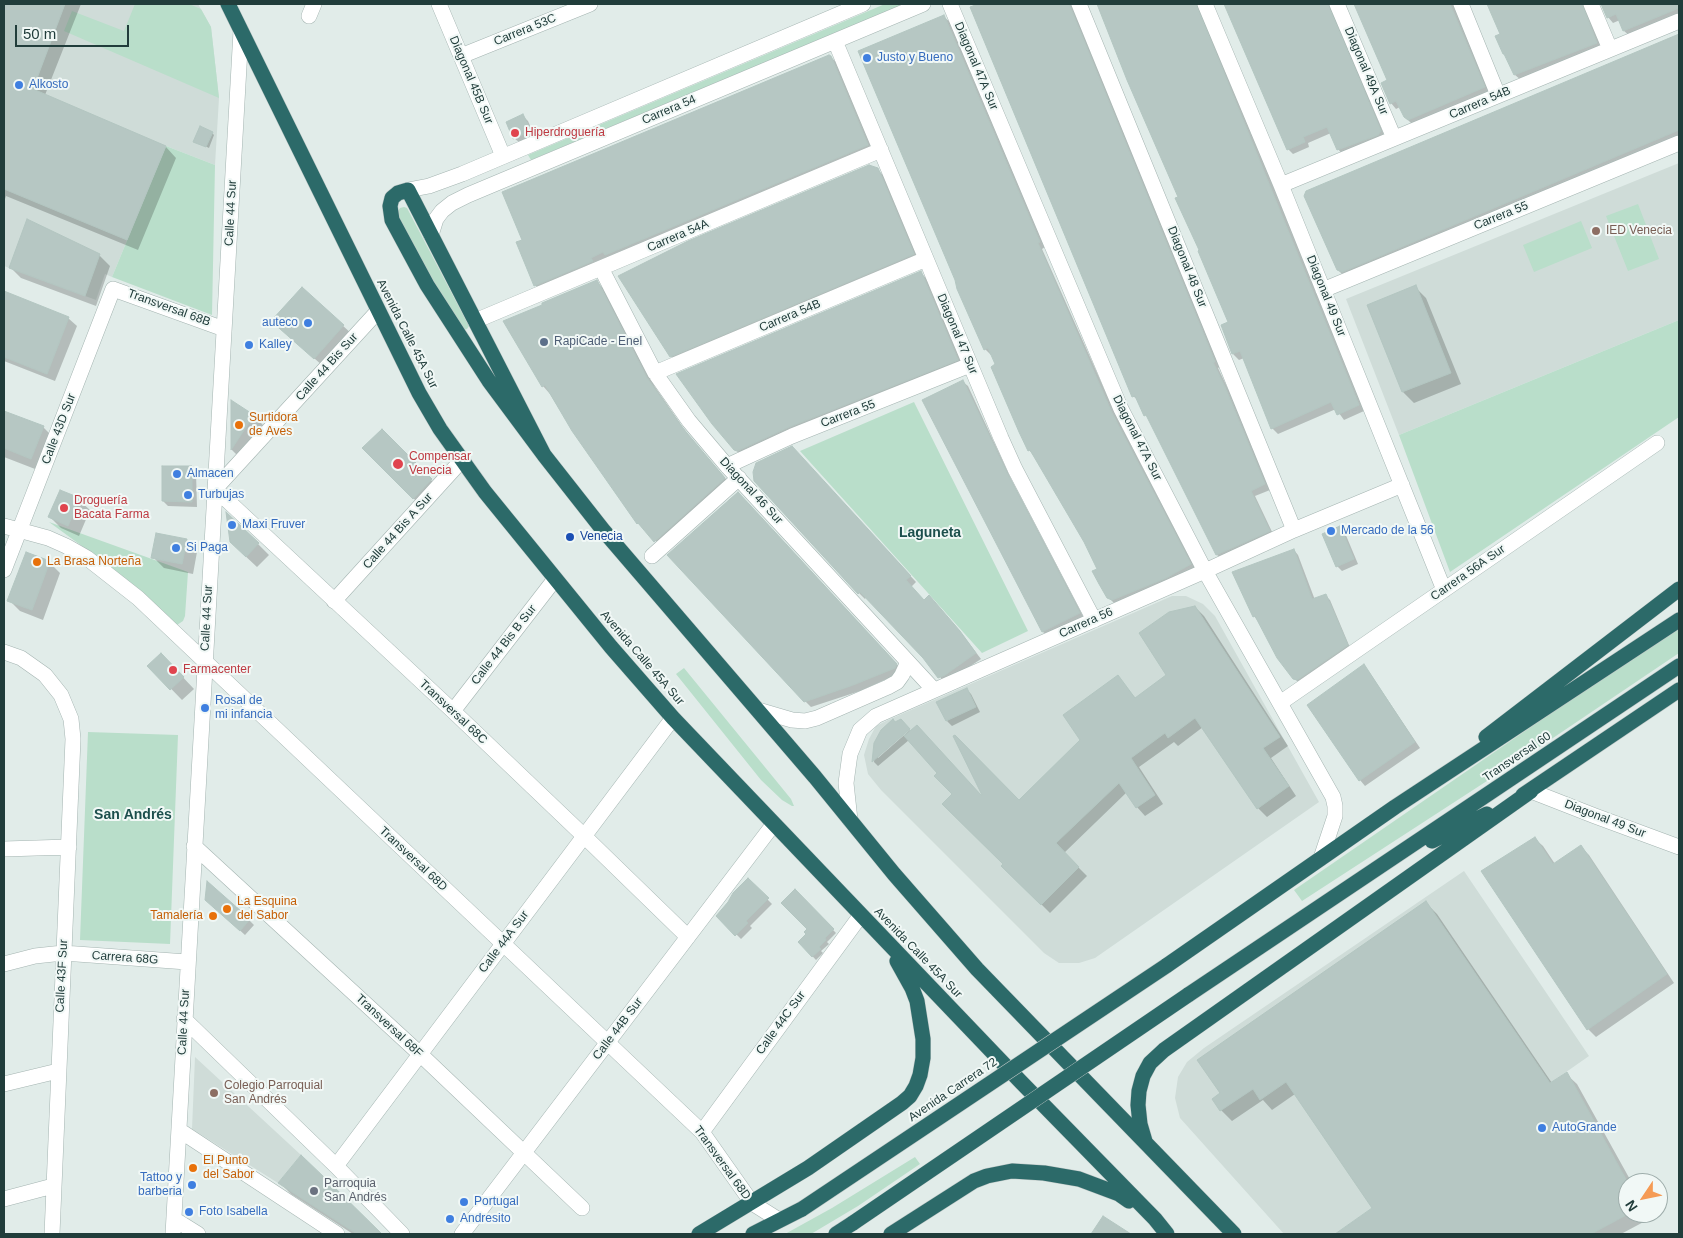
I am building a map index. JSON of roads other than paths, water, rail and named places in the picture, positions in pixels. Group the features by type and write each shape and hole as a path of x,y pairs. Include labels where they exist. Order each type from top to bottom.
{"highway":[{"name":"Avenida Calle 45A Sur","path":"228,4 418,393 440,429 485,492 611,647 673,718 773,825 1168,1234"},
{"path":"544,455 431,235 403,192 392,198 390,206 392,220 427,285 475,360 544,455 603,530 758,710 894,874 983,975 1234,1234"},
{"name":"Transversal 60","path":"1395,807 1679,589"},
{"name":"Transversal 60","path":"1166,966 1395,807 1679,620"},
{"name":"Transversal 60","path":"836,1234 1188,995 1679,666"},
{"path":"1638,694 1679,690"},
{"name":"Transversal 60","path":"1370,873 1531,791 1679,690"},
{"path":"1145,1142 1140,1124 1139,1091 1150,1063 1164,1050 1531,791"},
{"path":"699,1234 808,1168 902,1103 916,1086 923,1058 923,1039 917,1000 886,940"},
{"name":"Avenida Carrera 72","path":"753,1234 802,1208 1166,966"},
{"path":"890,1234 974,1181 986,1176 1012,1171 1062,1174 1095,1184 1119,1194 1155,1219"}],"street":[{"name":"Diagonal 45B Sur","path":"439,4 503,156"},
{"name":"Carrera 53C","path":"461,56 590,4"},
{"name":"Carrera 54","path":"403,192 442,181 863,4"},
{"name":"Carrera 54","path":"431,235 436,218 452,203 725,86 923,4"},
{"name":"Diagonal 47A Sur","path":"950,4 1121,409 1205,571 1328,788 1335,806 1332,827 1322,858"},
{"name":"Diagonal 48 Sur","path":"1079,4 1294,530"},
{"name":"Diagonal 49 Sur","path":"1205,4 1281,185 1444,590"},
{"name":"Diagonal 49A Sur","path":"1338,4 1394,138"},
{"path":"1461,4 1498,95"},
{"path":"1591,4 1610,49"},
{"name":"Carrera 54B","path":"1281,185 1679,21"},
{"name":"Calle 44 Sur","path":"173,1234 241,31"},
{"name":"Diagonal 47 Sur","path":"835,40 1015,469 1094,620"},
{"path":"725,86 733,59"},
{"name":"Carrera 55","path":"1323,290 1679,143"},
{"name":"Carrera 54A","path":"475,321 881,150"},
{"name":"Carrera 54B","path":"655,373 926,259"},
{"name":"Diagonal 46 Sur","path":"601,268 655,373 689,421 727,466 934,690"},
{"name":"Transversal 68B","path":"113,289 224,328"},
{"name":"Calle 43D Sur","path":"4,570 113,289"},
{"name":"Calle 44 Bis Sur","path":"215,489 378,311"},
{"name":"Carrera 55","path":"727,466 792,436 970,365"},
{"name":"Carrera 56A Sur","path":"1280,703 1657,443"},
{"name":"Calle 44 Bis A Sur","path":"334,601 462,460"},
{"path":"652,556 738,478"},
{"name":"Carrera 56","path":"850,820 846,768 860,730 876,716 1294,530 1402,485"},
{"name":"Transversal 68C","path":"215,489 584,836 688,937"},
{"name":"Transversal 68D","path":"4,526 48,538 87,558 138,598 702,1132 752,1203 780,1220"},
{"name":"Calle 44 Bis B Sur","path":"452,711 555,579"},
{"name":"Calle 43F Sur","path":"4,652 22,658 46,675 61,695 71,718 74,739 52,1234"},
{"path":"758,710 792,720 804,721 817,718 888,687 902,675 908,662"},
{"name":"Calle 44A Sur","path":"336,1166 673,718"},
{"name":"Diagonal 49 Sur","path":"1531,791 1679,847"},
{"name":"Calle 44B Sur","path":"462,1234 773,825"},
{"name":"Transversal 68F","path":"194,846 420,1054 582,1208"},
{"path":"4,848 69,847"},
{"name":"Calle 44C Sur","path":"702,1132 861,915"},
{"name":"Carrera 68G","path":"4,964 35,956 63,953 188,962"},
{"path":"184,1019 336,1166 402,1234"},
{"path":"4,1084 58,1071"},
{"path":"179,1130 337,1234"},
{"path":"4,1199 53,1186"},
{"path":"174,1219 198,1234"}],"place":[{"name":"Justo y Bueno","path":"867,58"},
{"name":"Alkosto","path":"19,85"},
{"name":"Hiperdroguería","path":"515,133"},
{"name":"IED Venecia","path":"1596,231"},
{"name":"auteco","path":"308,323"},
{"name":"RapiCade - Enel","path":"544,342"},
{"name":"Kalley","path":"249,345"},
{"name":"Surtidora de Aves","path":"239,425"},
{"name":"Compensar Venecia","path":"398,464"},
{"name":"Almacen","path":"177,474"},
{"name":"Turbujas","path":"188,495"},
{"name":"Droguería Bacata Farma","path":"64,508"},
{"name":"Maxi Fruver","path":"232,525"},
{"name":"Mercado de la 56","path":"1331,531"},
{"name":"Venecia","path":"570,537"},
{"name":"Si Paga","path":"176,548"},
{"name":"La Brasa Norteña","path":"37,562"},
{"name":"Farmacenter","path":"173,670"},
{"name":"Rosal de mi infancia","path":"205,708"},
{"name":"La Esquina del Sabor","path":"227,909"},
{"name":"Tamalería","path":"213,916"},
{"name":"Colegio Parroquial San Andrés","path":"214,1093"},
{"name":"AutoGrande","path":"1542,1128"},
{"name":"El Punto del Sabor","path":"193,1168"},
{"name":"Tattoo y barberia","path":"192,1185"},
{"name":"Parroquia San Andrés","path":"314,1191"},
{"name":"Portugal","path":"464,1202"},
{"name":"Foto Isabella","path":"189,1212"},
{"name":"Andresito","path":"450,1219"}],"district":[{"name":"Laguneta","path":"930,533"},
{"name":"San Andrés","path":"133,815"}]}
